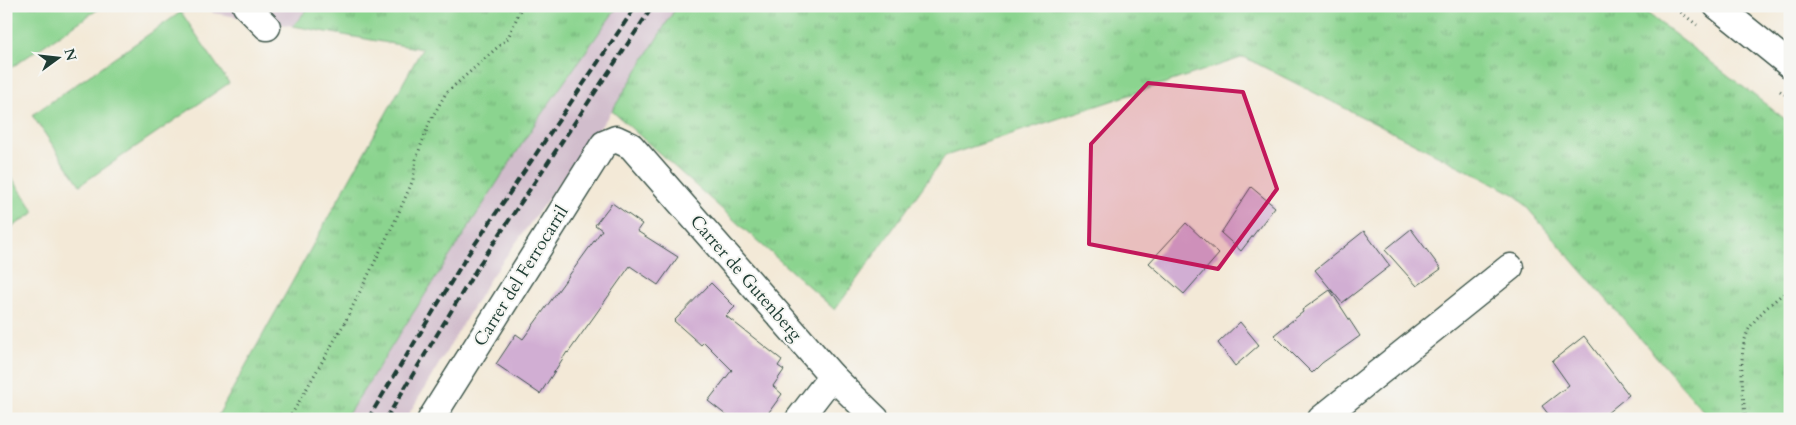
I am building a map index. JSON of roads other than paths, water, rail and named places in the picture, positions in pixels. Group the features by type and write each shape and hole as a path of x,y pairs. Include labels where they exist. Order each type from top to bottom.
{"street":[{"path":"246,6 266,27"},
{"path":"1716,6 1790,65"},
{"name":"Carrer de Gutenberg","path":"616,139 631,146 832,376 876,419"},
{"name":"Carrer del Ferrocarril","path":"431,419 604,144 616,139"},
{"path":"1321,419 1510,266"},
{"path":"799,419 832,376"}],"railway":[{"path":"368,419 467,256 636,6"},
{"path":"386,419 479,265 653,6"}]}
